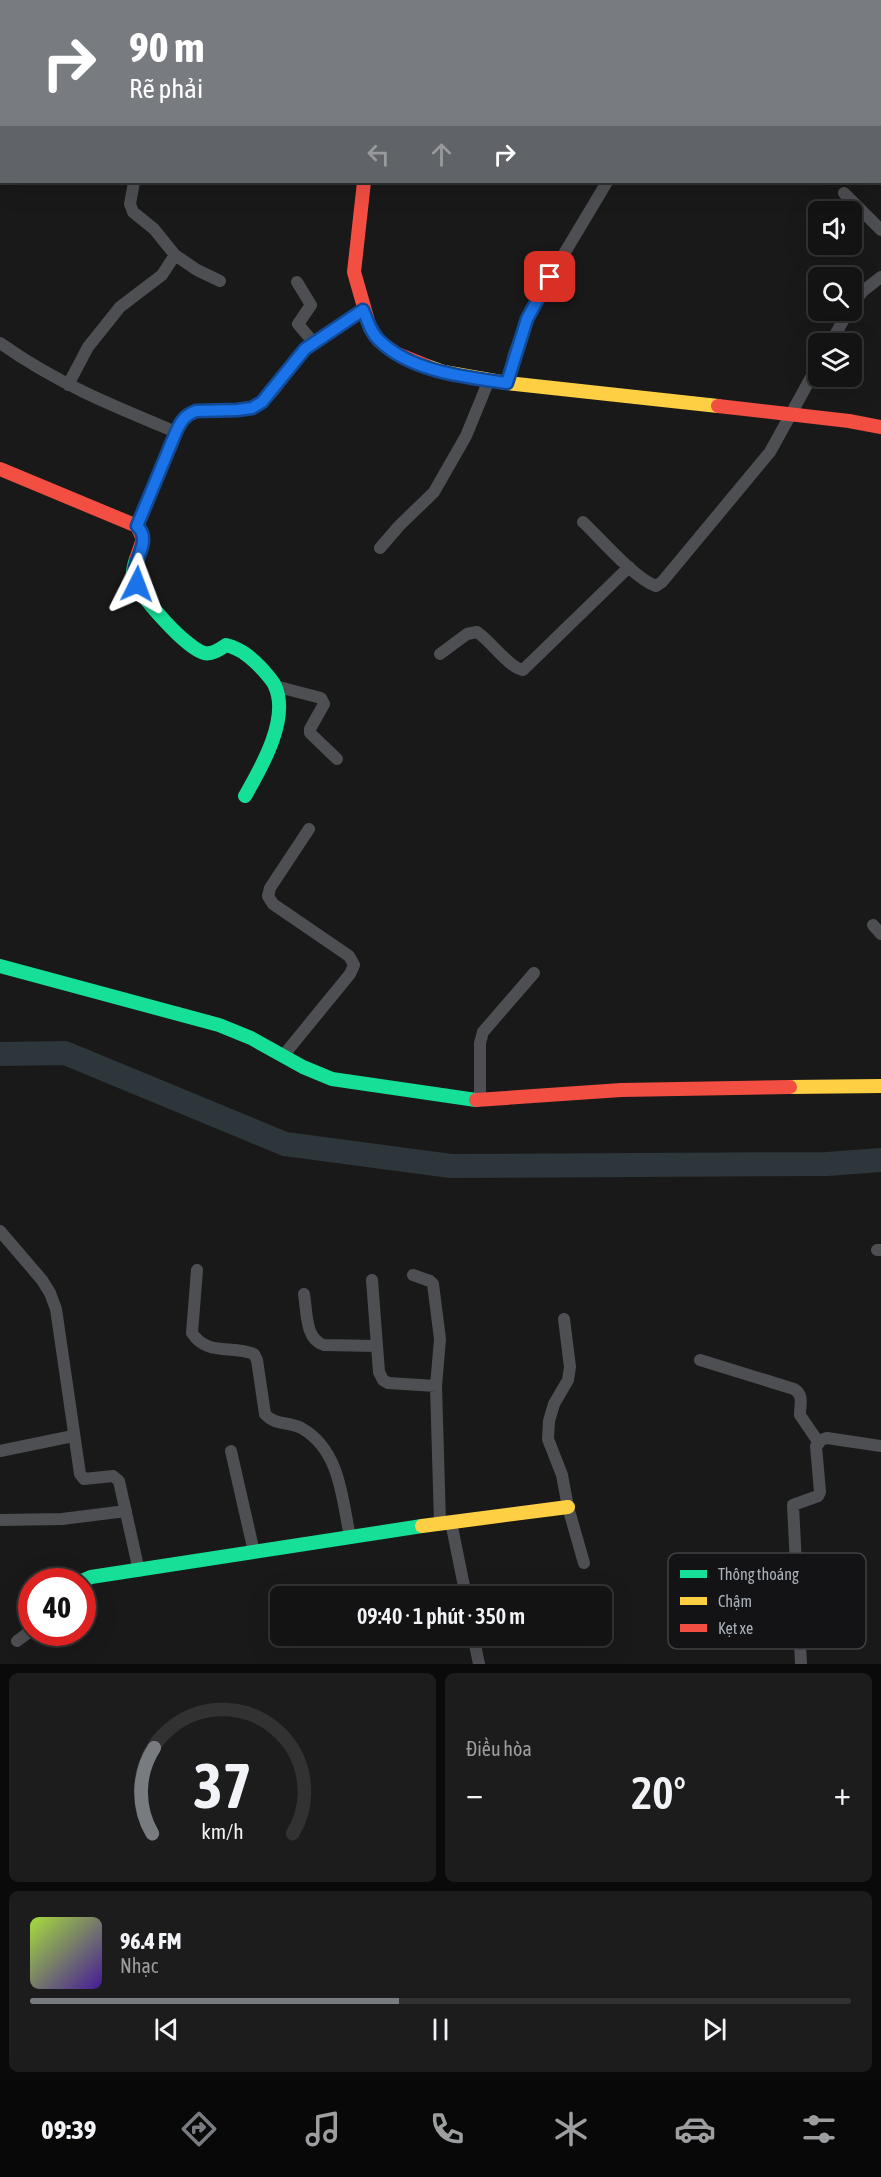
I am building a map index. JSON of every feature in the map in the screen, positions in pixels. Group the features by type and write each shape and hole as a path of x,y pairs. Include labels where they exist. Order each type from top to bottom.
{"street":[{"path":"135,183 130,204 133,212 154,229 175,255 197,270 220,281"},
{"path":"364,183 354,272 370,328 379,341 395,353 444,372 489,380 795,413 881,427"},
{"path":"508,381 514,354 535,303 606,183"},
{"path":"844,193 881,230"},
{"path":"68,386 88,347 120,307 162,275 175,255"},
{"path":"862,292 881,277"},
{"path":"297,282 311,305 298,324 313,342"},
{"path":"137,526 176,432 188,414 196,411 252,408 272,392 296,358 313,342 363,310"},
{"path":"0,343 25,361 68,386 176,432"},
{"path":"380,548 434,492 465,436 489,380"},
{"path":"583,522 648,584 656,586 662,582 770,452 795,413 808,381"},
{"path":"0,469 137,526 142,531 144,540 133,576 151,607 164,623 204,653 212,653 226,645 246,653 275,686 279,698 273,737 263,764 245,796"},
{"path":"440,654 467,634 477,632 489,640 515,669 523,670 629,567"},
{"path":"275,686 321,698 324,704 310,729 310,734 337,759"},
{"path":"283,1056 350,974 354,965 349,956 273,904 268,896 270,888 309,829"},
{"path":"0,966 219,1025 251,1038 303,1067 332,1079 480,1100 621,1090 881,1086"},
{"path":"480,1100 480,1042 483,1032 534,974"},
{"path":"0,1231 42,1280 50,1293 56,1309 80,1474 84,1479 113,1476 119,1481 139,1571"},
{"path":"197,1270 192,1333 197,1341 206,1347 254,1354 257,1360 264,1414 269,1420 277,1423 299,1426 310,1433 329,1455 335,1468 350,1537"},
{"path":"413,1275 433,1284 440,1340 436,1386 446,1522 463,1586"},
{"path":"372,1280 377,1346 383,1380 388,1383 436,1386"},
{"path":"304,1294 311,1336 316,1343 377,1346"},
{"path":"564,1319 570,1367 568,1380 554,1404 549,1421 548,1439 562,1475 568,1507 584,1563"},
{"path":"700,1360 799,1392 802,1399 800,1414 819,1443"},
{"path":"0,1451 74,1436"},
{"path":"795,1553 793,1505 812,1499 820,1492 816,1446 827,1438 881,1446"},
{"path":"231,1451 254,1552"},
{"path":"96,1577 446,1522 568,1507"},
{"path":"0,1520 62,1519 126,1511"},
{"path":"475,1646 479,1664"},
{"path":"800,1649 801,1664"}],"waterway":[{"path":"0,1054 65,1053 285,1144 451,1166 827,1164 881,1160"}],"traffic: fast":[{"path":"136,559 133,573 138,586 175,632 204,653 219,650 226,645 237,649 256,662 275,686 279,699 279,713 272,743 245,796"},
{"path":"0,966 219,1025 251,1038 303,1067 332,1079 476,1100"},
{"path":"96,1576 422,1526"}],"traffic: slow":[{"path":"427,366 444,372 507,383 718,406"},
{"path":"790,1087 881,1086"},
{"path":"422,1526 568,1507"}],"traffic: jam":[{"path":"364,183 354,272 370,328 379,341 395,353 427,366"},
{"path":"718,406 849,421 881,427"},
{"path":"0,469 137,526 143,539 136,559"},
{"path":"476,1100 621,1090 790,1087"}],"route":[{"path":"137,584 133,576 134,569 144,540 142,531 137,526 176,432 188,414 196,411 252,408 272,392 305,349 363,310 370,328 379,341 395,353 444,372 507,383 514,354 531,309 550,277"}]}
